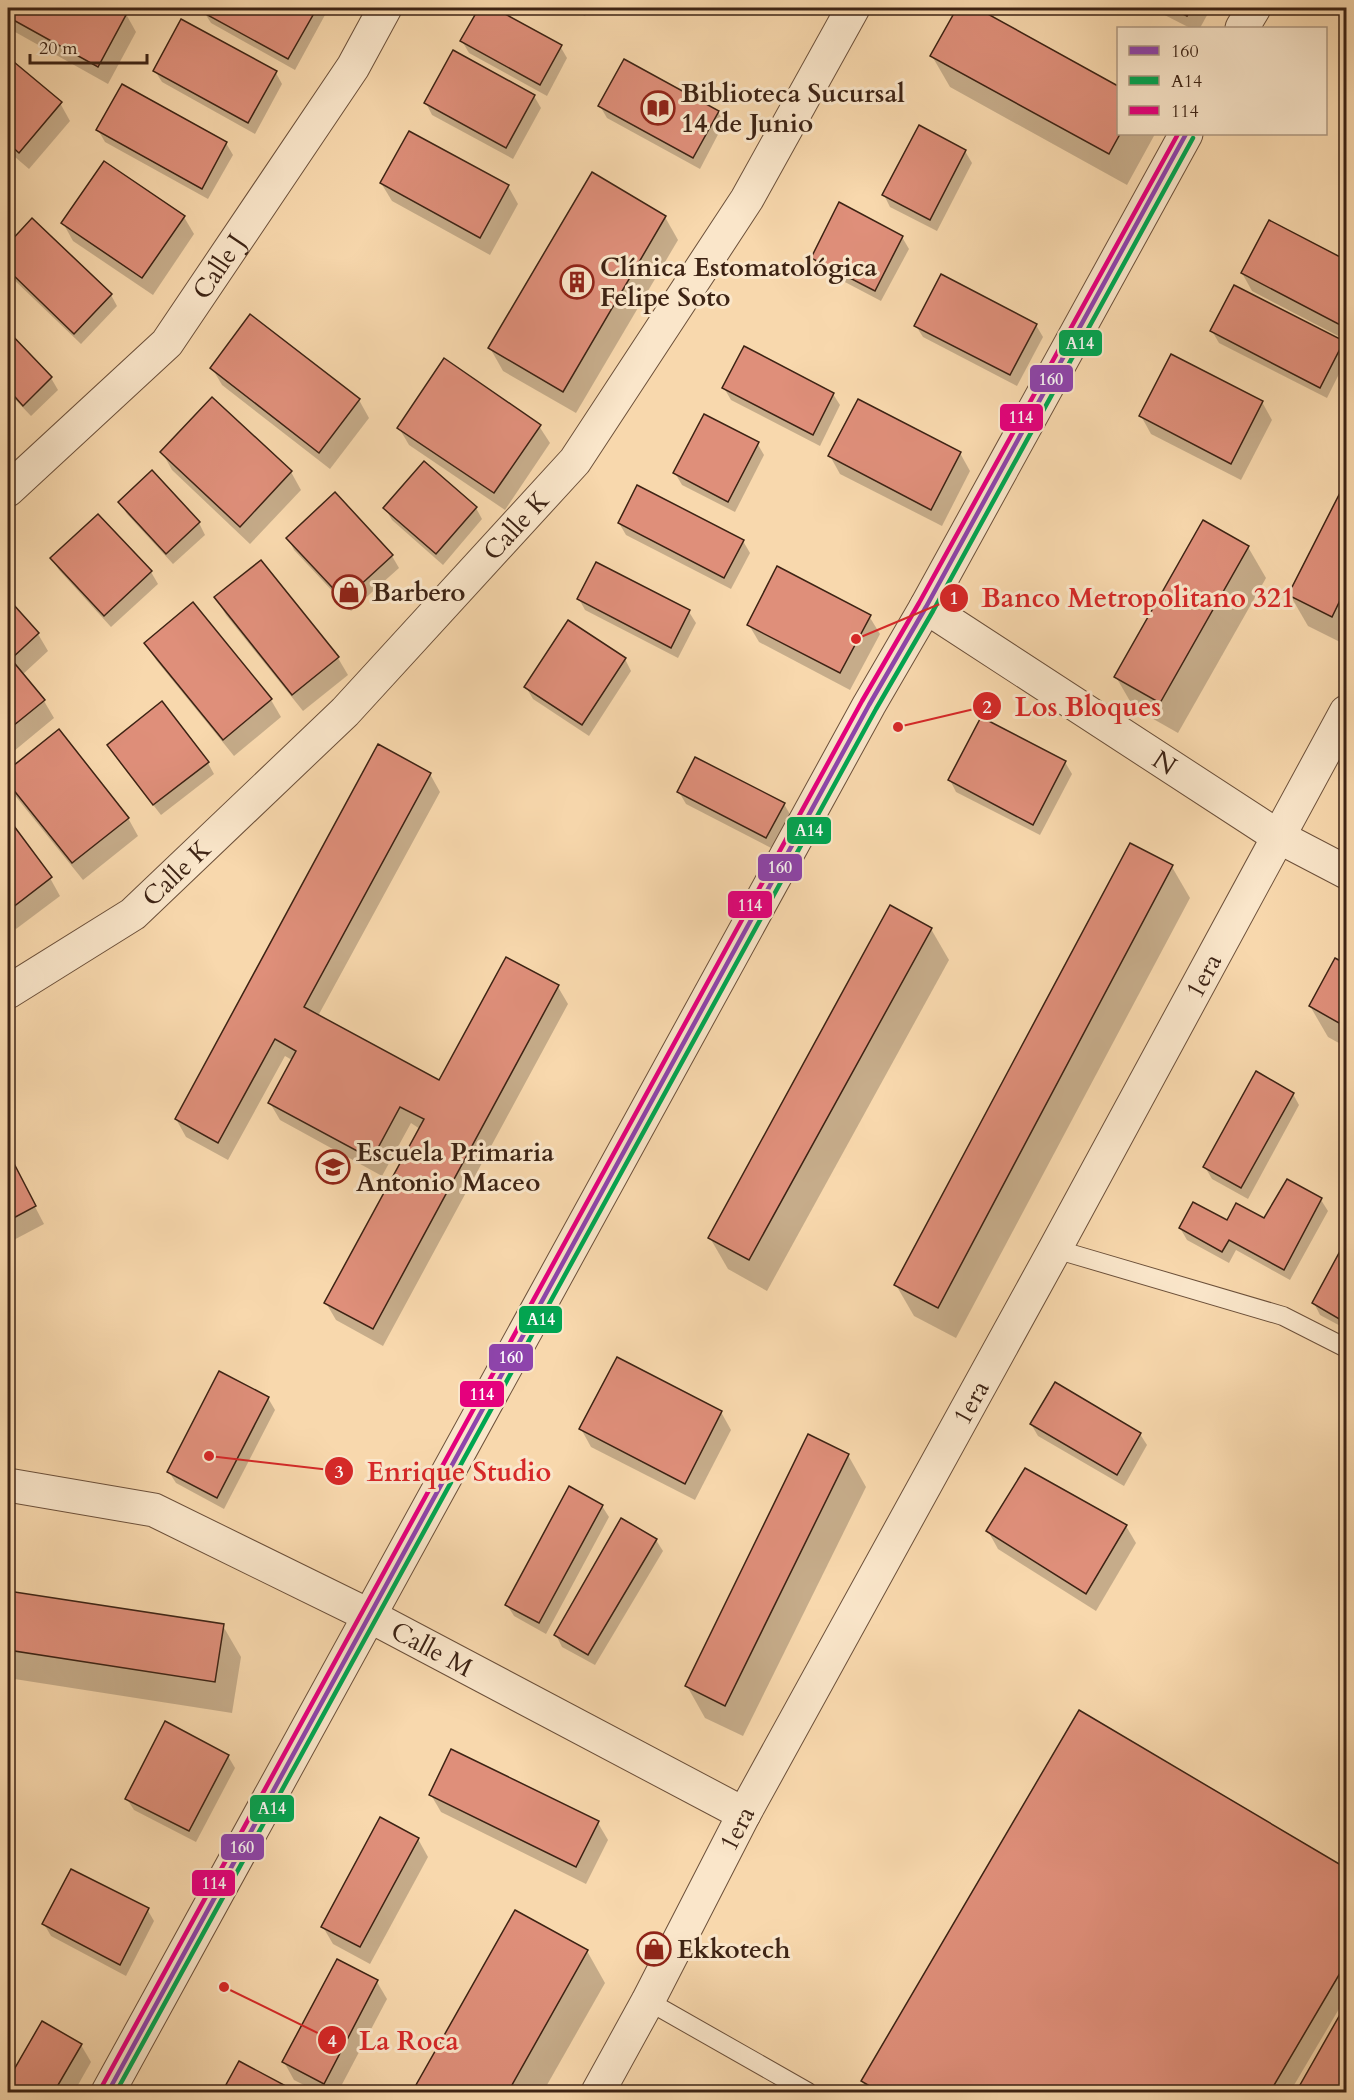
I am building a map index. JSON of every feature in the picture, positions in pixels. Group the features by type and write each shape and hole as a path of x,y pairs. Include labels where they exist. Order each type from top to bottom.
{"street":[{"name":"Calle J","path":"8,490 167,343 353,67 385,8"},
{"name":"Calle K","path":"8,992 133,914 345,712 575,461 747,199 853,8"},
{"path":"1243,27 1254,8"},
{"path":"108,2092 368,1614 484,1409 869,705 926,608 1185,135"},
{"name":"N","path":"926,608 1279,837 1347,872"},
{"name":"1era","path":"598,2092 648,2001 744,1814 1347,712"},
{"name":"Calle M","path":"8,1485 154,1510 368,1614 744,1814"}],"lane":[{"path":"1055,1249 1283,1316 1347,1348"},
{"path":"648,2001 808,2092"}],"building":[{"path":"8,8 116,8 127,13 98,67 8,17"},
{"path":"204,8 317,8 288,59 202,12"},
{"path":"479,8 494,8 562,45 540,85 460,41"},
{"path":"957,8 977,8 1117,85 1117,135 1119,135 1109,154 930,56"},
{"path":"1171,8 1192,8 1187,16"},
{"path":"181,19 277,71 248,123 153,71"},
{"path":"453,50 535,95 506,148 424,103"},
{"path":"8,57 62,102 19,153 8,143"},
{"name":"Biblioteca Sucursal 14 de Junio","path":"624,59 719,111 693,158 598,106"},
{"path":"122,84 227,142 202,189 96,130"},
{"path":"919,125 966,150 930,220 882,195"},
{"path":"409,131 509,185 480,238 380,183"},
{"path":"104,161 185,216 142,278 61,223"},
{"name":"Clínica Estomatológica Felipe Soto","path":"592,172 666,216 563,392 488,348"},
{"path":"839,202 903,236 875,291 811,258"},
{"path":"32,218 112,294 74,334 8,270 8,244"},
{"path":"1269,220 1346,260 1346,328 1241,273"},
{"path":"941,274 1037,324 1010,375 914,326"},
{"path":"1234,285 1344,341 1320,388 1210,331"},
{"path":"250,314 360,399 319,453 210,368"},
{"path":"8,331 52,377 23,406 8,389"},
{"path":"744,346 834,393 813,435 722,388"},
{"path":"1171,354 1263,401 1231,464 1139,416"},
{"path":"444,358 541,425 494,493 397,428"},
{"path":"212,397 292,471 240,527 160,452"},
{"path":"858,399 961,452 931,510 828,456"},
{"path":"704,414 759,442 728,502 673,473"},
{"path":"424,461 477,507 436,554 383,508"},
{"path":"152,470 200,522 166,554 118,502"},
{"path":"1346,481 1346,588 1332,617 1288,595"},
{"path":"637,485 744,540 724,578 618,523"},
{"path":"335,492 393,555 344,600 286,538"},
{"path":"98,514 152,571 104,616 50,558"},
{"path":"1203,520 1249,546 1160,703 1114,677"},
{"path":"261,560 339,657 292,695 214,597"},
{"path":"596,562 690,610 671,648 577,599"},
{"path":"777,566 871,615 840,673 747,625"},
{"path":"193,602 272,699 223,740 144,643"},
{"path":"13,604 39,633 11,659 45,700 8,730 8,609"},
{"path":"568,620 626,658 582,725 524,687"},
{"path":"162,701 209,762 153,805 107,745"},
{"path":"981,717 1066,761 1033,825 948,780"},
{"path":"59,729 129,818 72,863 8,783 8,770"},
{"path":"378,744 431,773 304,1007 439,1080 506,957 559,985 373,1329 324,1303 424,1119 400,1107 372,1159 268,1103 296,1051 275,1039 218,1143 175,1119"},
{"path":"695,757 785,803 766,838 677,792"},
{"path":"8,818 52,877 8,911"},
{"path":"1130,843 1173,865 938,1308 894,1285"},
{"path":"890,905 932,928 749,1260 708,1238"},
{"path":"1335,958 1346,964 1346,1027 1309,1006"},
{"path":"1256,1071 1294,1093 1241,1188 1203,1167"},
{"path":"8,1152 36,1206 8,1221"},
{"path":"1287,1179 1322,1198 1284,1270 1229,1240 1222,1252 1179,1228 1193,1202 1227,1220 1236,1203 1264,1218"},
{"path":"1346,1240 1346,1323 1312,1303"},
{"path":"617,1357 722,1411 685,1484 579,1429"},
{"path":"219,1371 269,1397 217,1498 167,1472"},
{"path":"1055,1382 1141,1433 1117,1475 1030,1424"},
{"path":"808,1434 849,1454 725,1706 685,1686"},
{"path":"1025,1468 1127,1525 1086,1594 986,1531"},
{"path":"569,1486 603,1505 539,1623 505,1605"},
{"path":"621,1518 657,1539 588,1655 554,1635"},
{"path":"8,1591 224,1624 215,1682 8,1650"},
{"path":"1079,1710 1346,1868 1346,1963 1270,2092 880,2092 861,2081"},
{"path":"165,1721 229,1755 189,1831 125,1799"},
{"path":"451,1749 599,1821 576,1867 429,1795"},
{"path":"380,1817 419,1838 360,1947 321,1927"},
{"path":"71,1869 149,1908 120,1965 42,1924"},
{"path":"515,1910 588,1950 508,2092 412,2092"},
{"path":"337,1959 378,1980 324,2084 282,2062"},
{"path":"1346,2004 1346,2092 1296,2092"},
{"path":"42,2021 82,2044 54,2092 8,2092 8,2080"},
{"path":"239,2061 286,2086 283,2092 222,2092"}],"transit line":[{"name":"114","path":"101,2088 862,701 919,603 1177,135"},
{"name":"160","path":"108,2092 869,705 926,607 1185,135"},
{"name":"A14","path":"116,2092 876,709 933,611 1193,138"}],"place":[{"name":"Biblioteca Sucursal 14 de Junio","path":"658,108"},
{"name":"Clínica Estomatológica Felipe Soto","path":"577,282"},
{"name":"Barbero","path":"349,592"},
{"name":"Banco Metropolitano 321","path":"856,639"},
{"name":"Los Bloques","path":"898,727"},
{"name":"Escuela Primaria Antonio Maceo","path":"333,1167"},
{"name":"Enrique Studio","path":"209,1456"},
{"name":"Ekkotech","path":"654,1949"},
{"name":"La Roca","path":"224,1987"}]}
